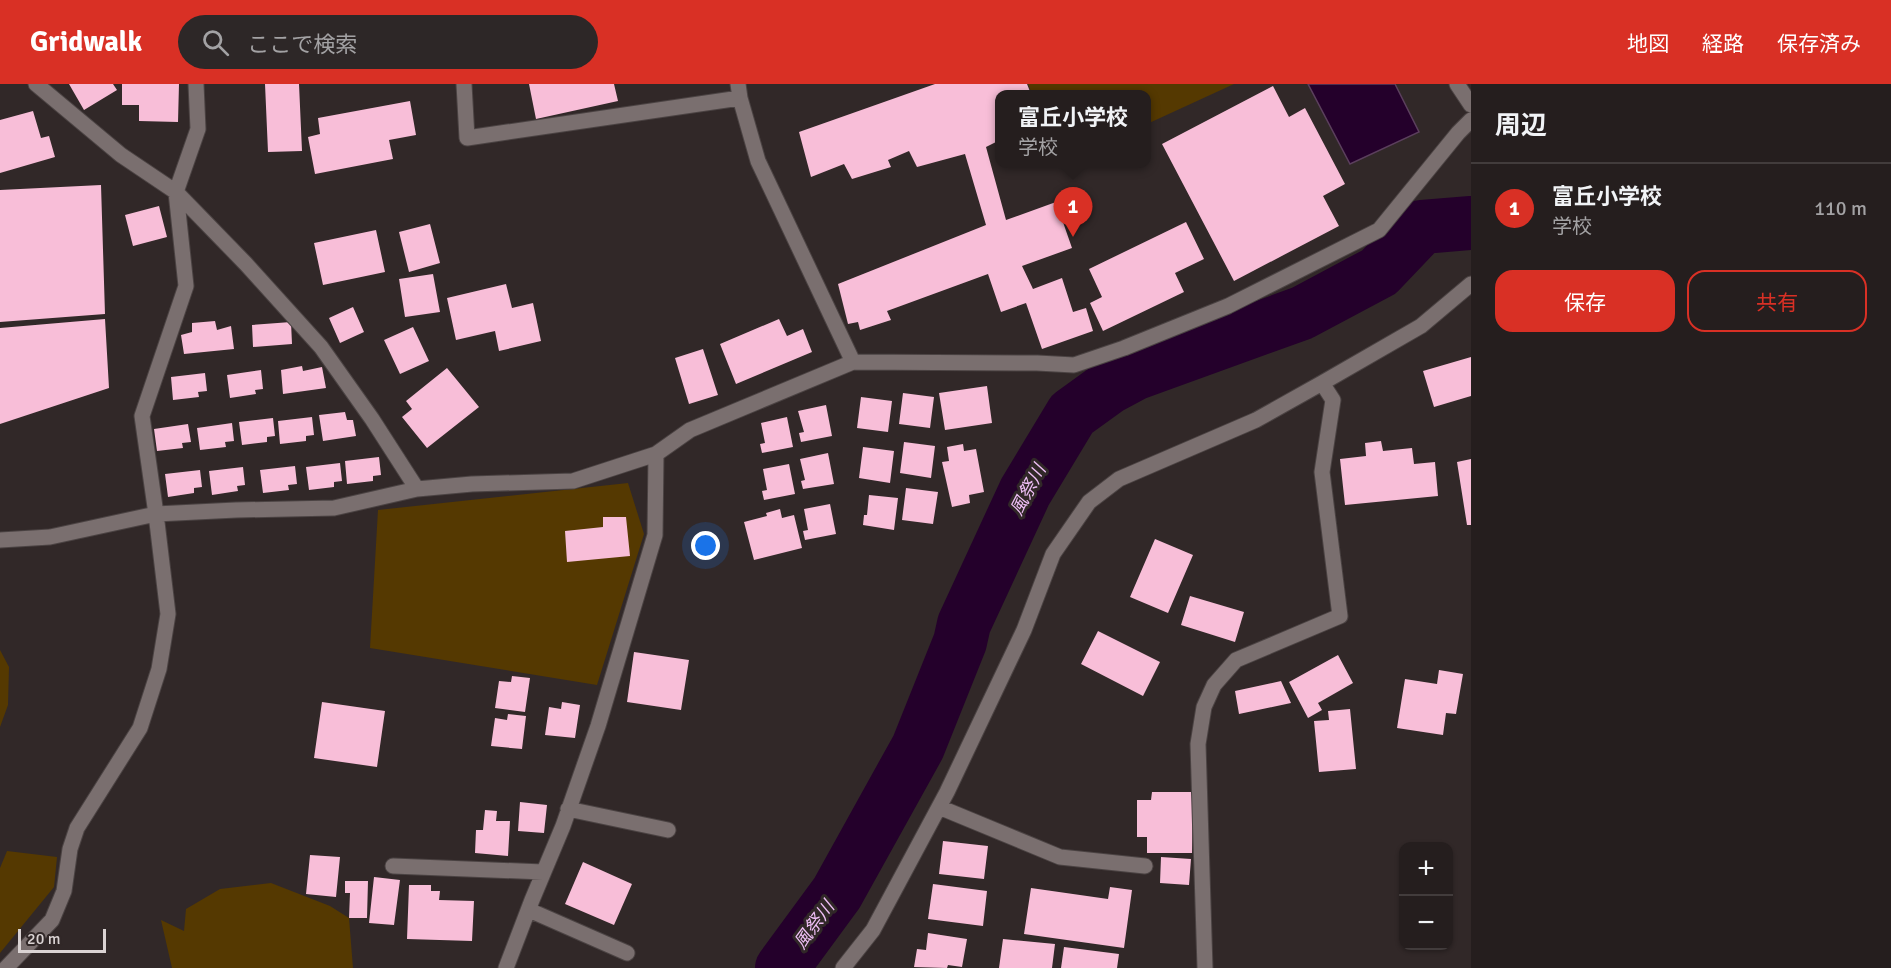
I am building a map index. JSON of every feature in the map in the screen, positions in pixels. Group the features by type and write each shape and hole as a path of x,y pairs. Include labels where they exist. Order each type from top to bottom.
{"street":[{"path":"36,84 121,155 176,192 246,264 321,347 372,419 417,489"},
{"path":"6,968 52,920 64,891 70,849 77,828 140,728 159,669 168,614 142,416 186,286 176,192 198,129 196,84"},
{"path":"464,84 467,138 739,91 758,161 853,362"},
{"path":"1457,84 1471,105"},
{"path":"0,540 51,537 156,514 334,508 417,489 472,484 573,481 656,454 690,430 853,362 1074,365 1124,348 1228,306 1379,230 1471,120"},
{"path":"843,968 873,930 939,807 1024,630 1053,554 1089,502 1119,479 1256,420 1322,383 1421,326 1471,284"},
{"path":"1205,968 1198,744 1203,707 1214,685 1236,660 1340,616 1322,472 1333,400 1322,383"},
{"path":"506,968 563,826 598,726 655,535 656,454"},
{"path":"939,807 1060,857 1145,866"},
{"path":"568,809 668,831"},
{"path":"393,866 543,872"},
{"path":"529,910 627,953"}],"shaded area":[{"path":"1028,84 1234,84 1151,122 1151,90 1030,90"},
{"path":"1308,84 1395,84 1419,132 1350,164"},
{"path":"628,483 644,534 597,685 370,648 378,510"},
{"path":"0,650 9,667 8,705 0,727"},
{"path":"7,851 57,857 54,887 0,953 0,868"},
{"path":"271,883 330,906 349,918 353,968 172,968 161,920 184,931 186,909 220,889"}],"building":[{"path":"69,84 113,84 117,90 84,110"},
{"path":"122,84 179,84 178,122 139,121 139,105 122,105"},
{"path":"265,84 299,84 302,151 268,152"},
{"path":"529,84 614,84 618,101 536,119"},
{"path":"935,84 1027,84 1029,90 995,90 995,142 986,147 1006,220 1056,202 1072,248 1022,266 1033,289 1062,278 1073,312 1086,308 1093,331 1042,349 1026,303 1001,312 988,274 887,311 891,320 860,330 858,322 848,324 838,284 986,225 965,154 917,167 909,151 888,160 891,167 852,179 844,164 811,177 799,132"},
{"path":"1273,86 1289,117 1305,108 1345,184 1323,196 1339,226 1234,281 1162,144"},
{"path":"410,101 416,135 389,140 393,159 315,174 308,137 320,134 318,118"},
{"path":"33,111 41,138 49,136 55,157 0,173 0,120"},
{"path":"101,185 105,314 0,322 0,190"},
{"path":"159,206 167,237 133,246 125,215"},
{"path":"1186,222 1204,259 1175,273 1184,292 1103,331 1090,303 1102,297 1089,269"},
{"path":"430,224 440,263 409,272 399,232"},
{"path":"376,230 385,272 323,285 314,243"},
{"path":"433,274 440,312 405,317 399,279"},
{"path":"506,284 512,308 533,303 541,341 499,351 495,331 456,340 447,298"},
{"path":"353,307 364,332 340,343 329,318"},
{"path":"105,319 109,388 0,424 0,328"},
{"path":"779,319 787,336 803,329 812,352 736,384 720,344"},
{"path":"215,321 217,330 231,326 234,349 184,354 181,335 192,332 192,323"},
{"path":"291,322 292,344 253,347 252,325"},
{"path":"413,327 429,361 400,374 384,340"},
{"path":"703,349 718,395 689,404 675,358"},
{"path":"1471,357 1471,396 1434,407 1423,371"},
{"path":"302,366 303,371 322,367 326,388 283,394 281,370"},
{"path":"447,368 479,407 427,448 402,417 412,409 406,401"},
{"path":"261,370 263,389 255,390 256,394 230,398 227,375"},
{"path":"205,373 207,391 198,392 199,397 173,400 171,377"},
{"path":"987,386 992,423 945,430 939,393"},
{"path":"903,393 934,397 930,428 899,424"},
{"path":"861,397 892,401 888,432 857,428"},
{"path":"826,405 832,436 801,442 799,433 804,432 798,411"},
{"path":"345,412 347,420 353,420 356,436 323,441 319,415"},
{"path":"312,417 314,435 306,436 306,441 280,444 278,421"},
{"path":"787,417 793,447 762,453 760,444 765,443 761,423"},
{"path":"273,418 275,436 267,437 267,442 242,445 239,422"},
{"path":"232,423 234,441 225,442 226,447 200,450 197,428"},
{"path":"188,424 191,442 182,443 183,448 157,451 154,429"},
{"path":"1381,441 1383,451 1412,448 1414,464 1435,462 1438,496 1345,505 1340,459 1366,456 1365,443"},
{"path":"904,442 935,446 931,478 900,473"},
{"path":"963,444 964,451 976,449 984,492 969,495 970,503 952,507 942,462 949,461 947,447"},
{"path":"863,447 894,451 890,483 859,478"},
{"path":"828,453 834,484 803,489 801,481 805,480 800,459"},
{"path":"379,457 381,475 373,476 373,481 347,484 345,461"},
{"path":"1471,459 1471,525 1467,525 1457,462"},
{"path":"340,463 342,481 334,482 334,487 309,490 306,467"},
{"path":"789,464 795,494 764,500 762,491 767,490 763,469"},
{"path":"295,466 297,484 288,485 289,490 263,493 260,470"},
{"path":"243,467 245,485 237,486 238,491 212,495 209,471"},
{"path":"200,470 202,487 194,488 194,493 168,497 165,474"},
{"path":"906,488 938,492 933,524 902,520"},
{"path":"869,495 898,498 894,530 863,525 864,515 867,515"},
{"path":"830,504 836,534 805,540 803,531 808,530 804,509"},
{"path":"780,509 782,518 794,515 802,548 754,560 744,522 767,516 766,513"},
{"path":"603,517 626,517 630,556 567,562 565,531 603,527"},
{"path":"1155,539 1193,555 1168,613 1130,597"},
{"path":"1190,596 1244,612 1235,642 1181,625"},
{"path":"1098,631 1160,662 1143,696 1081,664"},
{"path":"634,652 689,660 681,710 627,702"},
{"path":"1338,655 1353,683 1318,703 1322,710 1308,718 1289,682"},
{"path":"1439,670 1463,674 1456,714 1446,713 1443,735 1397,728 1405,679 1437,684"},
{"path":"512,676 530,678 525,712 495,708 499,681 511,682"},
{"path":"1281,681 1291,703 1239,714 1235,691"},
{"path":"322,702 385,711 377,767 314,758"},
{"path":"562,702 580,705 575,738 545,735 549,707 561,709"},
{"path":"1350,709 1356,769 1319,772 1314,721 1329,720 1328,711"},
{"path":"508,714 526,716 522,749 491,746 495,718 507,720"},
{"path":"1152,792 1193,792 1192,853 1147,853 1147,837 1137,837 1137,800 1151,800"},
{"path":"520,802 547,805 544,833 518,831"},
{"path":"485,810 497,811 496,821 510,821 508,856 475,853 476,830 483,830"},
{"path":"943,841 988,846 984,879 939,874"},
{"path":"310,855 340,857 336,897 306,894"},
{"path":"1161,857 1191,859 1189,885 1160,883"},
{"path":"583,862 632,884 614,925 565,904"},
{"path":"374,877 400,880 394,925 369,923"},
{"path":"345,881 368,881 367,918 349,918 350,893 345,893"},
{"path":"933,884 987,891 983,926 928,919"},
{"path":"409,885 431,885 431,891 440,891 439,900 474,901 472,941 407,939"},
{"path":"1110,887 1132,890 1124,948 1024,934 1031,888 1108,899"},
{"path":"928,933 967,939 962,967 948,965 947,968 914,967 917,949 926,950"},
{"path":"1003,939 1055,944 1052,968 999,968"},
{"path":"1064,947 1119,954 1117,968 1061,968"}],"waterway":[{"name":"風祭川","path":"782,968 837,893 918,747 960,642 964,624 1025,492 1072,414 1108,388 1136,373 1302,313 1379,272 1422,227 1471,223"}],"place":[{"name":"富丘小学校","path":"1073,237"}]}
